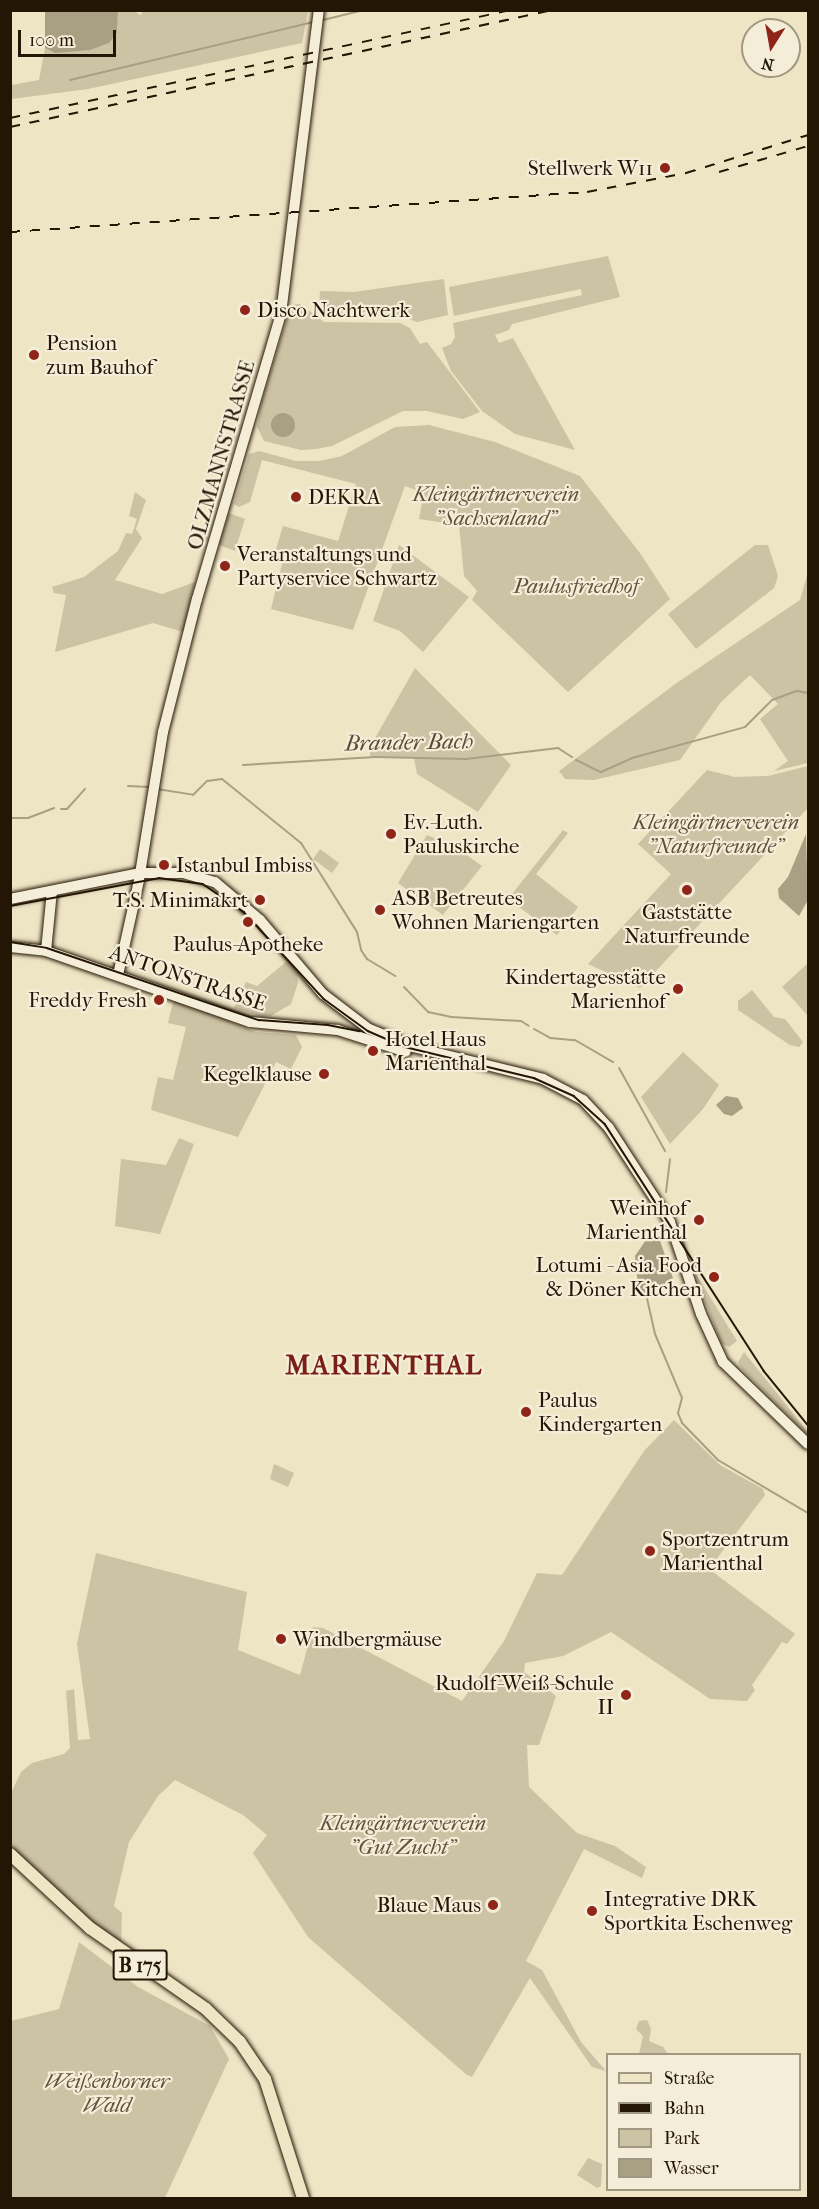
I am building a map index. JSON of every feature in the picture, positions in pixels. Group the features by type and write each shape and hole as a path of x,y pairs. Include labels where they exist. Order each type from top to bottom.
{"main road":[{"name":"OLZMANNSTRASSE","path":"118,975 140,873 157,781 163,732 196,602 281,314 315,17"},
{"path":"10,900 140,873 183,873 215,882 260,919 295,964 346,1014 400,1043 543,1079 590,1105 614,1134 670,1222 701,1314 723,1362 808,1444"},
{"path":"46,951 52,891"},
{"name":"ANTONSTRASSE","path":"10,947 46,951 250,1022 338,1030 407,1052 539,1085 580,1106 611,1142 662,1220 701,1314"},
{"path":"338,1030 345,1025 346,1014"},
{"name":"B 175","path":"10,1854 94,1932 206,2009 240,2042 265,2079 303,2199"}],"green space":[{"path":"143,10 308,11 302,43 88,89 11,99 11,85 39,80 45,48 55,53 117,32 118,11 133,11 141,15"},
{"path":"608,256 620,297 512,324 509,330 495,335 499,343 513,338 575,450 515,434 482,411 451,371 442,348 451,344 455,337 453,323 582,295 581,289 454,316 449,287"},
{"path":"444,279 448,315 417,322 397,315 328,316 319,306 320,291 354,292"},
{"path":"300,304 324,322 400,323 410,328 420,344 427,342 480,412 463,419 427,411 403,411 332,446 316,449 301,450 264,441 257,427 262,401 291,305"},
{"path":"429,425 495,442 580,476 640,553 670,599 568,692 472,600 477,591 464,576 459,525 419,519 424,493 405,486 353,630 271,609 285,552 276,549 283,526 338,541 356,484 262,460 250,502 239,507 234,504 249,454 259,451 296,461 320,461 342,456 395,427"},
{"path":"135,492 146,500 136,529 142,538 115,580 162,594 195,582 183,632 153,623 55,652 66,595 54,593 52,587 84,577 118,551 126,533 132,534 137,519 129,516"},
{"path":"229,513 245,519 235,551 219,545"},
{"path":"399,545 469,597 423,652 400,631 373,621"},
{"path":"755,545 768,545 778,576 774,588 696,649 668,614"},
{"path":"808,572 808,763 774,771 788,761 760,719 778,704 750,675 721,702 680,760 594,780 565,779 559,771 678,682 800,600"},
{"path":"415,668 511,765 478,812 417,774 414,758 370,756 370,747"},
{"name":"Kleingärtnerverein \"Naturfreunde\"","path":"808,766 808,808 640,988 588,964 671,874 638,844 707,770 735,777 768,776"},
{"path":"563,830 568,833 536,874 578,907 557,935 508,899"},
{"path":"427,835 457,848 482,866 443,915 398,883"},
{"path":"320,849 339,863 332,873 313,859"},
{"path":"286,962 297,974 298,983 291,1004 271,1016 262,1017 234,1008 246,982 257,986"},
{"path":"808,963 808,1016 782,987"},
{"path":"752,990 774,1017 785,1019 803,1042 799,1047 790,1045 738,1010 738,1001"},
{"path":"174,998 256,1032 296,1035 302,1047 291,1069 276,1062 238,1137 151,1110 158,1077 173,1080 186,1027 168,1023"},
{"path":"683,1052 719,1085 703,1109 670,1144 641,1097"},
{"path":"179,1138 194,1144 160,1234 115,1226 121,1159 166,1165"},
{"path":"693,1269 737,1341 729,1347 721,1343"},
{"path":"744,1352 808,1432 808,1435 742,1369 738,1362"},
{"name":"Kleingärtnerverein \"Gut Zucht\"","path":"674,1420 720,1465 763,1489 765,1495 709,1569 795,1634 787,1644 782,1642 752,1685 755,1690 747,1701 710,1699 611,1632 563,1656 525,1663 524,1672 556,1696 539,1745 527,1745 529,1787 577,1833 615,1846 646,1867 642,1878 584,1849 526,1961 542,1970 581,2042 606,2071 592,2067 530,1978 472,2077 467,2075 308,1937 253,1853 267,1835 243,1815 175,1780 158,1796 129,1842 114,1906 122,1913 121,1948 11,1850 10,1795 21,1772 32,1763 64,1754 70,1748 66,1691 74,1689 78,1740 90,1739 77,1644 96,1553 247,1592 238,1650 300,1675 313,1627 323,1628 462,1701 504,1641 537,1573 562,1575 644,1451"},
{"path":"274,1464 294,1473 288,1487 270,1479"},
{"name":"Weißenborner Wald","path":"79,1942 138,1987 210,2026 229,2059 165,2198 11,2198 11,2021 59,2009"},
{"path":"647,2020 651,2029 649,2041 663,2047 667,2053 639,2053 643,2036 636,2029 639,2021"},
{"path":"588,2158 602,2164 601,2186 597,2188 577,2175"}],"water":[{"path":"45,11 118,11 117,32 109,43 90,50 55,53 45,48"},
{"path":"283,413 292,416 295,425 292,434 283,437 274,434 271,425 274,416"},
{"path":"806,834 808,900 799,916 779,898 778,889 788,877"},
{"path":"726,1096 738,1098 743,1108 732,1116 724,1114 716,1105"},
{"path":"650,1234 658,1235 673,1278 645,1297 638,1285 635,1256"}],"waterway":[{"path":"323,20 364,10"},
{"path":"70,80 314,22"},
{"name":"Brander Bach","path":"576,760 601,772 632,758 745,727 772,700 797,691 808,693"},
{"name":"Brander Bach","path":"243,765 375,757 466,759 558,748 572,757"},
{"path":"157,789 193,795 207,781 222,779 301,843 357,932 361,950 367,959 395,976"},
{"path":"128,786 149,787"},
{"path":"61,809 67,809 85,789"},
{"path":"10,818 28,818 54,808"},
{"path":"404,987 428,1012 451,1017 521,1021 529,1026"},
{"path":"534,1029 550,1038 575,1040 613,1062"},
{"path":"619,1068 665,1151"},
{"path":"666,1192 670,1159"},
{"path":"655,1235 656,1226"},
{"path":"646,1294 655,1334 682,1398 678,1413 682,1423 718,1460 808,1513"}],"tram line":[{"path":"10,906 159,878 203,884 244,912 324,999 368,1031 405,1047 534,1078 574,1096 605,1124 764,1371 808,1425"},
{"path":"10,942 47,948 259,1020 328,1025 359,1031"}],"railway":[{"path":"10,118 511,10"},
{"path":"10,127 553,10"},
{"path":"10,232 587,192 686,173 808,135"},
{"path":"719,172 808,146"}],"place":[{"name":"Stellwerk W11","path":"665,168"},
{"name":"Disco Nachtwerk","path":"245,310"},
{"name":"Pension zum Bauhof","path":"34,355"},
{"name":"DEKRA","path":"296,497"},
{"name":"Veranstaltungs und Partyservice Schwartz","path":"225,566"},
{"name":"Ev.-Luth. Pauluskirche","path":"391,834"},
{"name":"Istanbul Imbiss","path":"164,865"},
{"name":"Gaststätte Naturfreunde","path":"687,890"},
{"name":"T.S. Minimakrt","path":"260,900"},
{"name":"ASB Betreutes Wohnen Mariengarten","path":"380,910"},
{"name":"Paulus-Apotheke","path":"248,922"},
{"name":"Kindertagesstätte Marienhof","path":"678,989"},
{"name":"Freddy Fresh","path":"159,1000"},
{"name":"Hotel Haus Marienthal","path":"373,1051"},
{"name":"Kegelklause","path":"324,1074"},
{"name":"Weinhof Marienthal","path":"699,1220"},
{"name":"Lotumi - Asia Food & Döner Kitchen","path":"714,1277"},
{"name":"Paulus Kindergarten","path":"526,1412"},
{"name":"Sportzentrum Marienthal","path":"650,1551"},
{"name":"Windbergmäuse","path":"281,1639"},
{"name":"Rudolf-Weiß-Schule II","path":"626,1695"},
{"name":"Blaue Maus","path":"493,1905"},
{"name":"Integrative DRK Sportkita Eschenweg","path":"592,1911"}],"district":[{"name":"MARIENTHAL","path":"384,1366"}],"park label":[{"name":"Kleingärtnerverein \"Sachsenland\"","path":"496,506"},
{"name":"Paulusfriedhof","path":"576,586"}]}
